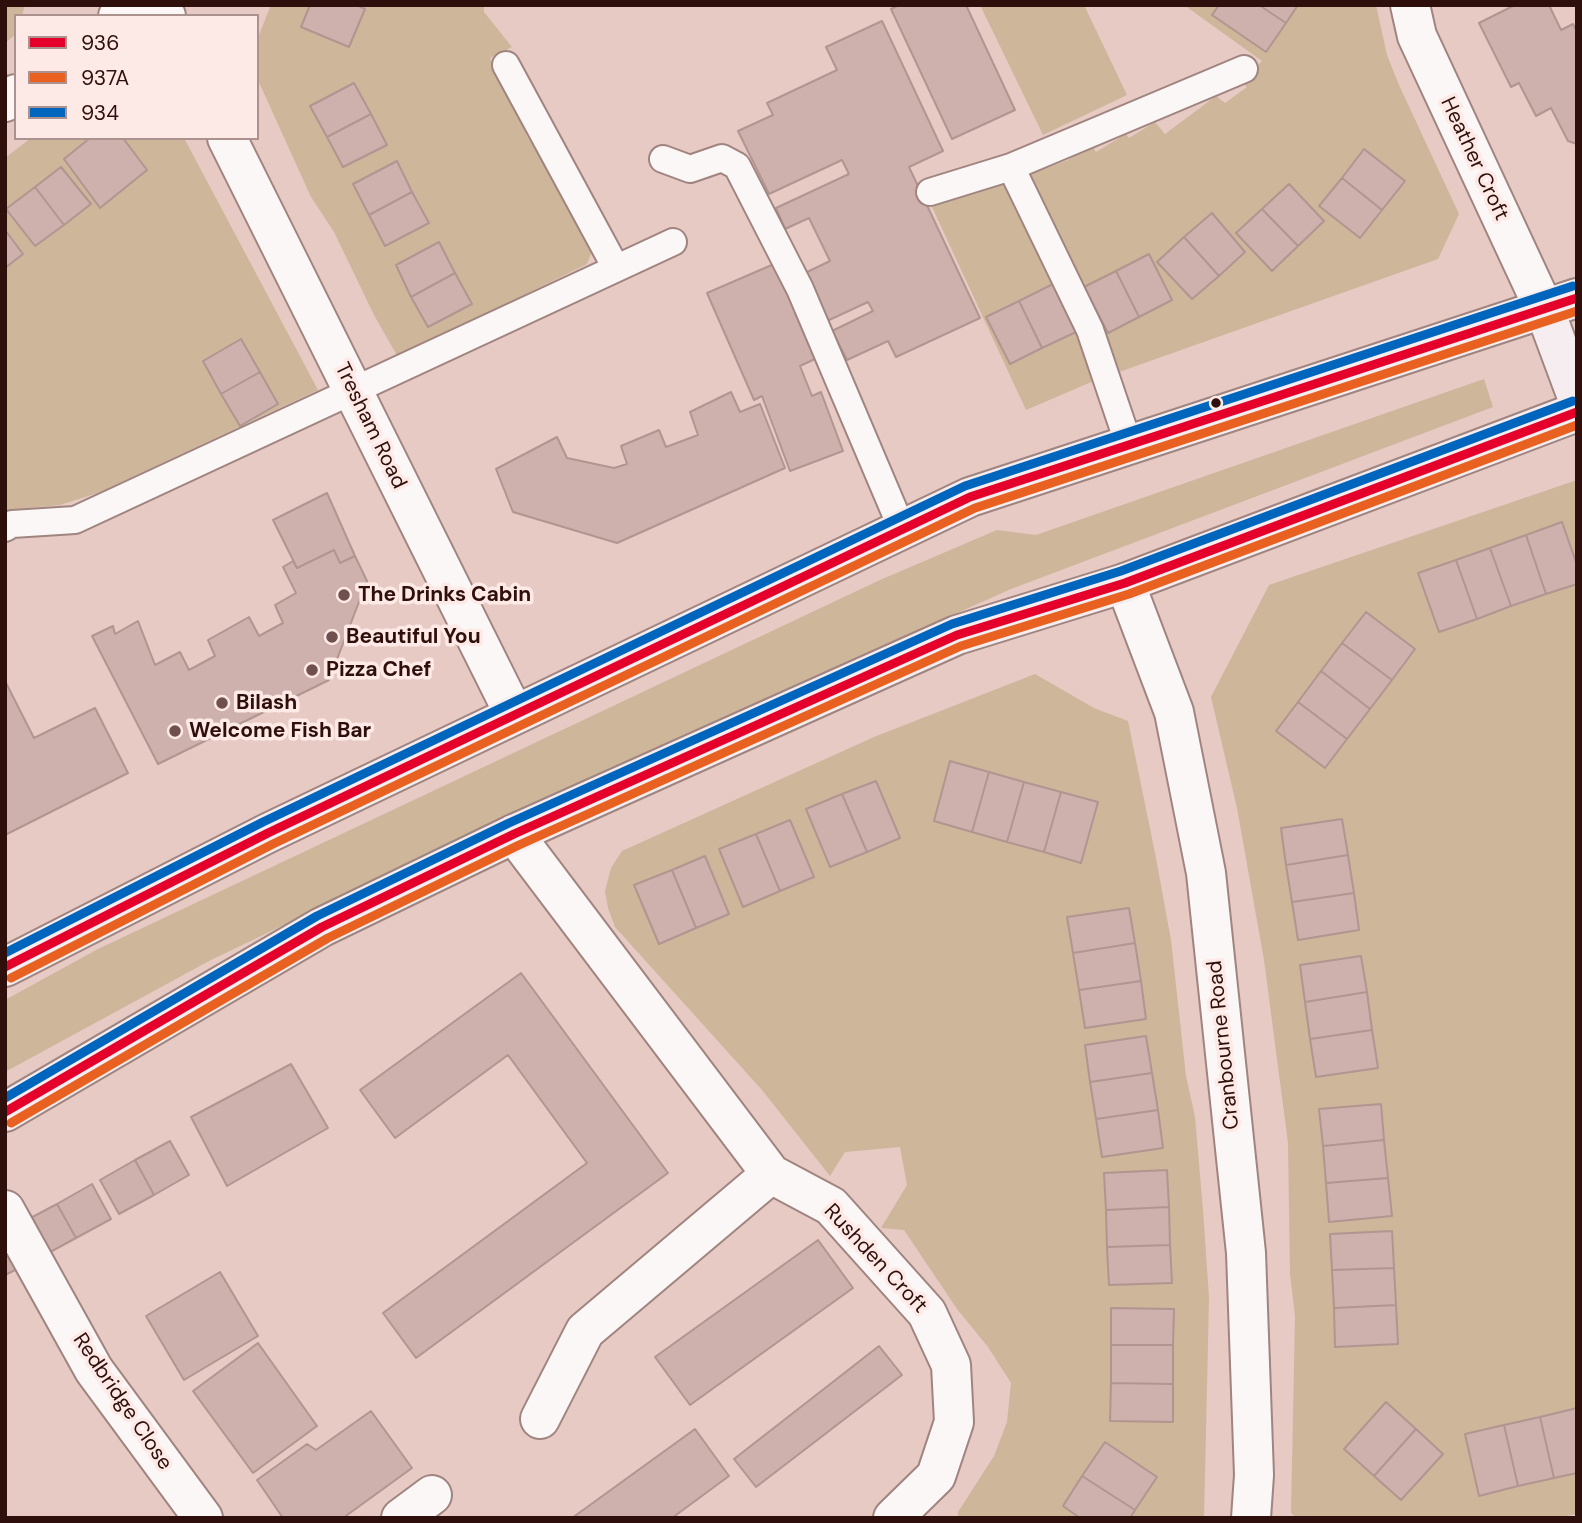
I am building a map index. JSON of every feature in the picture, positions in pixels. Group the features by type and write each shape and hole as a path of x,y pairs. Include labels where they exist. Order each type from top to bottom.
{"main road":[{"path":"5,967 268,833 970,498 1561,305 1577,397"},
{"path":"5,1112 322,927 514,834 957,635 1125,583 1577,412"}],"street":[{"name":"Heather Croft","path":"1410,5 1417,36 1561,305"},
{"name":"Tresham Road","path":"228,140 514,714"},
{"name":"Cranbourne Road","path":"1125,583 1174,712 1206,873 1247,1252 1254,1475 1251,1518"},
{"name":"Rushden Croft","path":"514,834 771,1174 831,1206 927,1313 951,1365 954,1422 936,1476 895,1517"},
{"path":"540,1419 585,1331 771,1174"},
{"name":"Redbridge Close","path":"5,1210 94,1370 203,1518"},
{"path":"401,1518 432,1495"}],"lane":[{"path":"506,65 616,268"},
{"path":"930,191 1012,167 1244,69"},
{"path":"663,159 690,169 722,158 737,166 800,289 902,529"},
{"path":"1012,167 1090,330 1129,446"},
{"path":"5,528 12,524 75,520 673,242"}],"shaded area":[{"path":"5,5 25,5 23,14 14,14 14,36 5,43"},
{"path":"271,5 484,5 484,12 512,47 490,58 528,138 552,171 594,246 587,264 398,357 375,317 334,232 311,197 259,82 259,35"},
{"path":"980,5 1084,5 1127,95 1043,135"},
{"path":"1184,5 1376,5 1387,55 1459,214 1438,259 1119,372 1031,174 1066,161 1093,146 1096,152 1126,134 1129,138 1155,122 1165,134 1216,96 1225,103 1247,87 1242,82 1262,61"},
{"path":"28,140 185,140 318,390 98,493 60,505 5,510 5,158"},
{"path":"1010,184 1096,380 1026,410 932,207 970,187"},
{"path":"1484,379 1493,407 1011,589 610,768 209,961 5,1072 5,1000 98,949 880,580 997,530 1036,535"},
{"path":"1577,480 1577,1514 1558,1518 1297,1518 1291,1513 1295,1316 1290,1274 1288,1143 1264,960 1237,808 1211,697 1269,585"},
{"path":"1035,674 1094,708 1128,721 1156,858 1171,940 1186,1076 1195,1117 1203,1210 1209,1298 1204,1518 958,1518 958,1512 994,1456 1007,1422 1011,1383 904,1230 881,1228 907,1185 900,1147 845,1152 830,1176 762,1090 615,927 608,908 605,891 611,868 622,851 874,737"}],"building":[{"path":"310,5 357,5 365,9 349,47 301,27"},
{"path":"899,5 966,5 1015,110 952,139 891,9"},
{"path":"1219,5 1259,5 1286,23 1266,52 1212,15"},
{"path":"1259,5 1298,5 1286,23"},
{"path":"1515,5 1549,5 1561,30 1573,24 1577,32 1577,144 1568,141 1551,108 1536,116 1519,83 1511,87 1479,23"},
{"path":"882,21 943,151 909,167 980,318 896,357 888,341 847,360 832,331 873,311 868,302 827,321 805,273 830,261 809,218 785,229 776,208 849,174 842,160 769,194 738,131 773,115 767,103 837,70 826,47"},
{"path":"354,83 371,114 327,137 310,106"},
{"path":"371,114 387,145 343,167 327,137"},
{"path":"88,140 124,140 147,170 100,208 64,159"},
{"path":"1364,149 1405,181 1382,210 1342,178"},
{"path":"397,161 412,192 369,215 353,184"},
{"path":"61,167 91,204 64,225 35,187"},
{"path":"1342,178 1382,210 1360,238 1319,206"},
{"path":"1289,184 1324,221 1298,246 1262,209"},
{"path":"35,187 64,225 35,246 6,209"},
{"path":"412,192 429,223 385,246 369,215"},
{"path":"1262,209 1298,246 1272,271 1236,233"},
{"path":"1212,213 1245,252 1219,276 1184,237"},
{"path":"5,230 23,254 5,268"},
{"path":"1184,237 1219,276 1192,299 1157,262"},
{"path":"439,242 455,273 411,297 396,265"},
{"path":"1149,254 1172,300 1139,317 1116,271"},
{"path":"774,264 817,358 800,366 812,396 821,392 843,451 790,471 762,396 754,400 707,293"},
{"path":"1116,271 1139,317 1108,333 1084,287"},
{"path":"455,273 472,304 428,327 411,297"},
{"path":"1053,284 1076,332 1042,348 1019,301"},
{"path":"1019,301 1042,348 1010,364 986,317"},
{"path":"241,339 260,372 221,394 203,361"},
{"path":"260,372 278,404 240,426 221,394"},
{"path":"731,392 740,412 760,404 785,468 617,543 513,512 496,469 557,437 567,458 614,468 627,464 621,446 659,430 666,447 698,435 690,412"},
{"path":"327,493 355,556 340,563 334,550 297,568 273,520"},
{"path":"1562,522 1577,565 1577,584 1546,594 1526,535"},
{"path":"1526,535 1546,594 1511,606 1490,548"},
{"path":"1490,548 1511,606 1477,619 1456,560"},
{"path":"334,550 340,563 355,556 367,581 329,680 158,764 92,636 113,626 115,634 138,621 155,665 180,652 189,670 215,656 208,640 249,617 259,636 283,623 275,605 296,593 283,567 293,561 297,568"},
{"path":"1456,560 1477,619 1439,632 1418,573"},
{"path":"1366,612 1415,649 1392,680 1342,643"},
{"path":"1342,643 1392,680 1370,709 1321,671"},
{"path":"1321,671 1370,709 1347,739 1298,702"},
{"path":"5,681 34,738 95,708 128,773 5,835"},
{"path":"1298,702 1347,739 1325,768 1276,731"},
{"path":"950,761 989,772 972,832 934,821"},
{"path":"989,772 1024,782 1007,842 972,832"},
{"path":"876,781 900,838 867,852 842,794"},
{"path":"1024,782 1061,792 1044,852 1007,842"},
{"path":"1061,792 1098,802 1081,863 1044,852"},
{"path":"842,794 867,852 830,867 806,809"},
{"path":"1342,819 1348,855 1286,865 1281,828"},
{"path":"790,820 814,877 780,891 756,834"},
{"path":"756,834 780,891 743,907 719,849"},
{"path":"1348,855 1354,893 1292,902 1286,865"},
{"path":"705,856 729,914 696,928 672,870"},
{"path":"672,870 696,928 659,944 634,885"},
{"path":"1354,893 1359,930 1298,940 1292,902"},
{"path":"1129,908 1135,943 1073,953 1067,917"},
{"path":"1135,943 1141,981 1079,990 1073,953"},
{"path":"1361,956 1367,992 1305,1002 1300,965"},
{"path":"521,973 668,1173 416,1358 383,1313 587,1163 508,1055 395,1138 360,1090"},
{"path":"1141,981 1146,1019 1085,1028 1079,990"},
{"path":"1367,992 1372,1030 1310,1039 1305,1002"},
{"path":"1372,1030 1378,1068 1316,1077 1310,1039"},
{"path":"1146,1036 1152,1073 1090,1082 1085,1045"},
{"path":"291,1064 328,1128 227,1186 191,1117"},
{"path":"1152,1073 1158,1110 1096,1119 1090,1082"},
{"path":"1381,1104 1384,1140 1323,1146 1319,1109"},
{"path":"1158,1110 1163,1148 1102,1157 1096,1119"},
{"path":"1384,1140 1388,1178 1326,1183 1323,1146"},
{"path":"170,1141 189,1175 154,1195 135,1160"},
{"path":"135,1160 154,1195 119,1214 100,1180"},
{"path":"1167,1170 1169,1207 1106,1210 1104,1173"},
{"path":"1388,1178 1392,1216 1329,1222 1326,1183"},
{"path":"92,1184 111,1219 76,1238 57,1204"},
{"path":"57,1204 76,1238 41,1257 23,1222"},
{"path":"1169,1207 1170,1245 1107,1247 1106,1210"},
{"path":"5,1231 25,1265 5,1275"},
{"path":"1392,1231 1394,1268 1332,1270 1330,1234"},
{"path":"818,1240 853,1288 690,1405 655,1357"},
{"path":"1170,1245 1172,1283 1109,1285 1107,1247"},
{"path":"1394,1268 1396,1305 1334,1308 1332,1270"},
{"path":"220,1272 258,1336 184,1380 146,1316"},
{"path":"1396,1305 1398,1344 1335,1347 1334,1308"},
{"path":"1111,1308 1174,1309 1173,1345 1111,1345"},
{"path":"258,1343 317,1426 253,1473 193,1391"},
{"path":"1111,1345 1173,1345 1173,1384 1111,1383"},
{"path":"879,1346 902,1375 756,1487 734,1459"},
{"path":"1111,1383 1173,1384 1173,1422 1110,1421"},
{"path":"1386,1402 1416,1429 1374,1476 1344,1449"},
{"path":"1577,1408 1577,1473 1554,1478 1540,1417"},
{"path":"371,1411 412,1468 343,1518 283,1518 257,1480 307,1444 316,1450"},
{"path":"1540,1417 1554,1478 1518,1486 1504,1425"},
{"path":"1504,1425 1518,1486 1479,1496 1465,1434"},
{"path":"695,1429 729,1476 672,1518 572,1518"},
{"path":"1416,1429 1443,1454 1401,1500 1374,1476"},
{"path":"1105,1442 1157,1477 1135,1510 1082,1476"},
{"path":"1082,1476 1135,1510 1130,1518 1080,1518 1063,1506"}],"transit line":[{"name":"934","path":"5,953 263,822 965,486 1573,286"},
{"name":"936","path":"5,967 268,833 970,497 1577,298"},
{"name":"937A","path":"11,978 273,844 975,508 1577,311"},
{"name":"934","path":"5,1098 317,916 509,823 952,624 1121,571 1573,401"},
{"name":"936","path":"5,1112 322,927 514,834 957,635 1125,583 1577,412"},
{"name":"937A","path":"11,1123 328,938 519,845 961,646 1129,594 1577,425"}],"place":[{"name":"The Drinks Cabin","path":"344,595"},
{"name":"Beautiful You","path":"332,637"},
{"name":"Pizza Chef","path":"312,670"},
{"name":"Bilash","path":"222,703"},
{"name":"Welcome Fish Bar","path":"175,731"}]}
